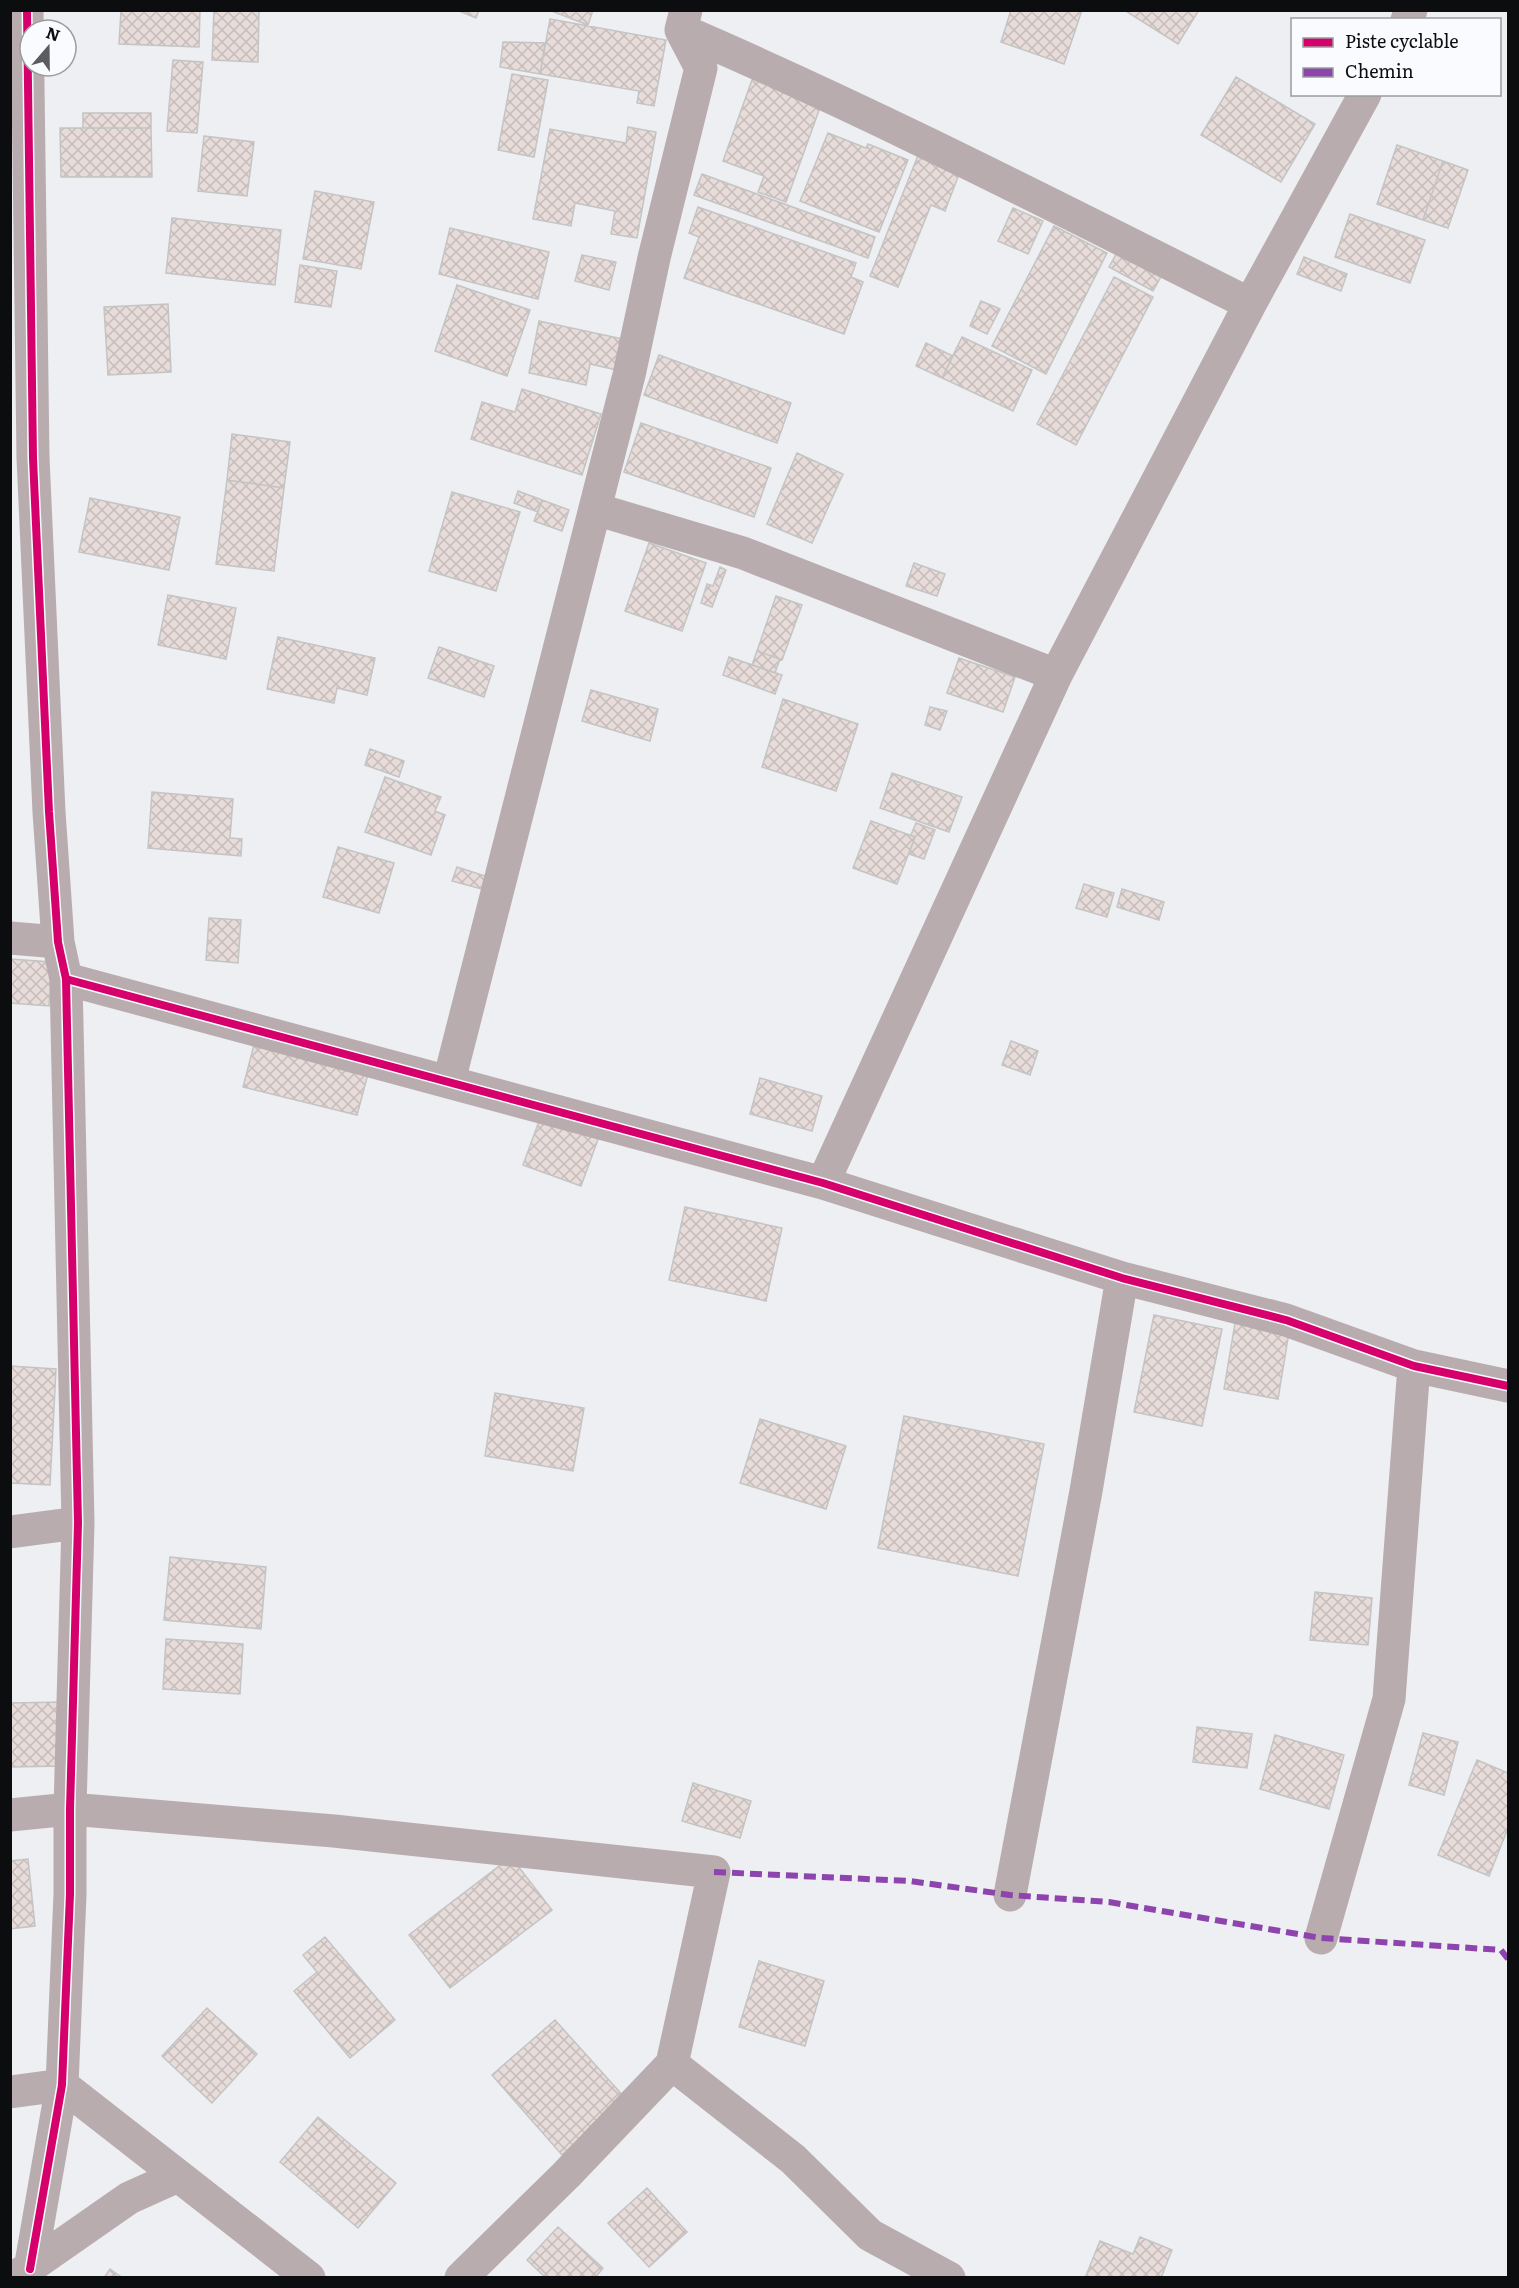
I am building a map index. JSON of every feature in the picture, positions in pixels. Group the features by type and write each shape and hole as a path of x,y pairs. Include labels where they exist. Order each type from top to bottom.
{"street":[{"path":"22,2273 62,2085 70,1894 70,1809 78,1523 66,979 58,942 45,732 22,458 27,10"},
{"path":"683,20 741,56 1006,182 1251,304"},
{"path":"449,1081 595,509 701,68 683,20"},
{"path":"823,1183 1056,675 1251,304 1364,96"},
{"path":"595,509 743,553 1056,675"},
{"path":"10,938 58,942"},
{"path":"66,979 823,1183 1122,1278 1286,1320 1414,1366 1509,1386"},
{"path":"1010,1895 1086,1491 1122,1278"},
{"path":"1321,1938 1389,1699 1414,1366"},
{"path":"10,1532 78,1523"},
{"path":"10,1815 70,1809 334,1831 714,1872 672,2064 566,2175 461,2277"},
{"path":"672,2064 793,2159 870,2235 949,2277"},
{"path":"10,2092 62,2085 309,2277"},
{"path":"22,2273 129,2198 178,2176"}],"building":[{"path":"121,10 200,10 199,47 119,44"},
{"path":"214,10 259,10 258,62 212,60"},
{"path":"457,10 479,10 476,18"},
{"path":"549,10 593,10 588,25"},
{"path":"1011,10 1082,10 1064,64 1001,42"},
{"path":"1124,10 1199,10 1178,44"},
{"path":"550,19 666,40 654,106 637,103 639,91 540,74"},
{"path":"503,42 545,43 540,74 500,67"},
{"path":"173,60 203,62 197,133 167,131"},
{"path":"512,74 548,80 534,157 498,150"},
{"path":"753,77 822,102 786,202 758,192 764,176 723,161"},
{"path":"1236,77 1315,124 1281,182 1201,135"},
{"path":"83,113 151,113 151,128 83,128"},
{"path":"628,127 656,132 637,238 611,234 615,211 575,203 571,226 533,219 550,129 626,143"},
{"path":"60,128 151,128 152,177 61,177"},
{"path":"828,133 866,148 868,144 908,160 879,232 800,201"},
{"path":"204,136 254,142 247,196 198,191"},
{"path":"1397,145 1443,161 1423,220 1377,204"},
{"path":"919,153 961,169 945,211 931,205 898,287 870,276"},
{"path":"1443,161 1468,170 1448,228 1423,220"},
{"path":"702,174 875,237 868,258 694,195"},
{"path":"315,191 374,202 361,269 303,259"},
{"path":"698,207 856,263 851,277 863,282 844,334 684,278 699,237 689,233"},
{"path":"1013,208 1043,221 1028,254 998,241"},
{"path":"1350,214 1425,240 1410,283 1335,257"},
{"path":"172,218 281,230 275,285 166,273"},
{"path":"1054,226 1107,253 1046,374 992,346"},
{"path":"450,228 549,252 538,299 439,274"},
{"path":"1119,249 1163,273 1153,291 1109,267"},
{"path":"582,255 616,262 609,290 575,281"},
{"path":"1304,257 1347,274 1341,291 1297,274"},
{"path":"300,265 337,271 331,307 295,302"},
{"path":"1114,277 1153,297 1076,445 1037,424"},
{"path":"457,285 530,310 507,376 435,351"},
{"path":"981,301 1000,309 987,334 970,326"},
{"path":"168,304 171,372 108,375 104,307"},
{"path":"539,321 623,339 617,370 590,364 586,385 529,373"},
{"path":"962,337 1032,370 1013,411 942,378"},
{"path":"926,343 953,356 942,378 916,366"},
{"path":"659,355 791,403 777,443 644,395"},
{"path":"522,389 601,414 582,475 471,439 482,402 515,412"},
{"path":"641,423 771,468 754,517 624,472"},
{"path":"232,434 290,442 284,488 227,480"},
{"path":"797,453 843,474 812,543 767,524"},
{"path":"227,480 284,488 274,571 216,564"},
{"path":"518,491 542,500 538,512 514,503"},
{"path":"452,492 520,512 496,591 429,571"},
{"path":"90,498 180,517 169,570 79,552"},
{"path":"542,500 569,510 562,531 534,521"},
{"path":"649,543 706,563 682,631 625,611"},
{"path":"914,563 945,574 937,596 906,586"},
{"path":"720,567 726,570 712,607 701,603 707,584 713,586"},
{"path":"168,595 236,608 226,659 158,645"},
{"path":"776,596 802,605 782,660 757,651"},
{"path":"278,637 375,658 367,695 337,688 334,703 267,689"},
{"path":"439,647 494,666 484,697 428,678"},
{"path":"757,651 780,659 775,673 752,665"},
{"path":"729,657 782,675 775,694 723,675"},
{"path":"959,658 1015,677 1003,712 947,693"},
{"path":"591,690 658,709 650,741 582,721"},
{"path":"783,699 858,724 836,791 762,767"},
{"path":"930,707 947,711 940,730 925,725"},
{"path":"370,749 404,761 399,777 365,765"},
{"path":"892,773 962,797 949,832 880,808"},
{"path":"385,777 441,797 435,811 445,815 431,855 365,832"},
{"path":"152,792 233,799 230,838 242,839 241,856 148,848"},
{"path":"871,821 915,837 897,884 853,868"},
{"path":"916,823 935,830 924,859 909,854 915,837 911,835"},
{"path":"338,847 394,863 379,913 323,897"},
{"path":"457,867 485,876 482,889 452,881"},
{"path":"1084,884 1114,893 1107,917 1076,908"},
{"path":"1122,889 1164,902 1159,920 1117,907"},
{"path":"209,918 241,920 238,963 206,960"},
{"path":"10,959 52,962 49,1006 10,1003"},
{"path":"1011,1041 1038,1051 1030,1075 1002,1065"},
{"path":"254,1045 368,1074 357,1115 243,1087"},
{"path":"760,1078 822,1096 812,1131 750,1114"},
{"path":"542,1113 600,1134 581,1186 523,1165"},
{"path":"685,1207 782,1228 766,1301 669,1280"},
{"path":"1154,1315 1222,1329 1202,1426 1134,1412"},
{"path":"1236,1317 1290,1326 1278,1399 1224,1389"},
{"path":"10,1366 56,1369 50,1485 10,1483"},
{"path":"495,1393 584,1408 573,1471 485,1456"},
{"path":"904,1416 1044,1444 1018,1576 878,1548"},
{"path":"760,1419 846,1446 826,1509 740,1483"},
{"path":"170,1557 266,1567 261,1629 164,1620"},
{"path":"1315,1592 1372,1598 1368,1645 1310,1640"},
{"path":"166,1639 243,1644 240,1694 163,1689"},
{"path":"62,1702 64,1766 10,1767 10,1703"},
{"path":"1197,1727 1252,1734 1247,1768 1193,1762"},
{"path":"1423,1733 1458,1742 1444,1795 1409,1785"},
{"path":"1275,1735 1344,1755 1329,1809 1260,1789"},
{"path":"1477,1760 1508,1773 1508,1828 1489,1876 1438,1855"},
{"path":"693,1783 751,1801 740,1838 682,1821"},
{"path":"511,1857 552,1910 450,1988 409,1935"},
{"path":"28,1859 35,1926 10,1929 10,1861"},
{"path":"325,1937 395,2020 350,2058 294,1991 317,1972 303,1955"},
{"path":"759,1961 824,1981 805,2046 739,2027"},
{"path":"207,2008 257,2054 212,2103 162,2056"},
{"path":"555,2020 626,2099 562,2155 492,2075"},
{"path":"318,2117 396,2183 358,2228 280,2162"},
{"path":"647,2188 687,2232 649,2267 608,2223"},
{"path":"558,2227 603,2268 595,2278 546,2278 527,2260"},
{"path":"1140,2237 1172,2250 1161,2278 1085,2278 1100,2241 1133,2254"},
{"path":"110,2269 123,2278 104,2278"}],"marked path":[{"path":"714,1872 910,1881 1010,1895 1109,1902 1321,1938 1501,1950 1508,1959"}],"cycle path":[{"path":"27,10 33,458 49,812 58,942 66,979 78,1523 70,1809 70,1894 62,2085 30,2269"},
{"path":"66,979 823,1183 1122,1278 1286,1320 1414,1366 1508,1386"}]}
